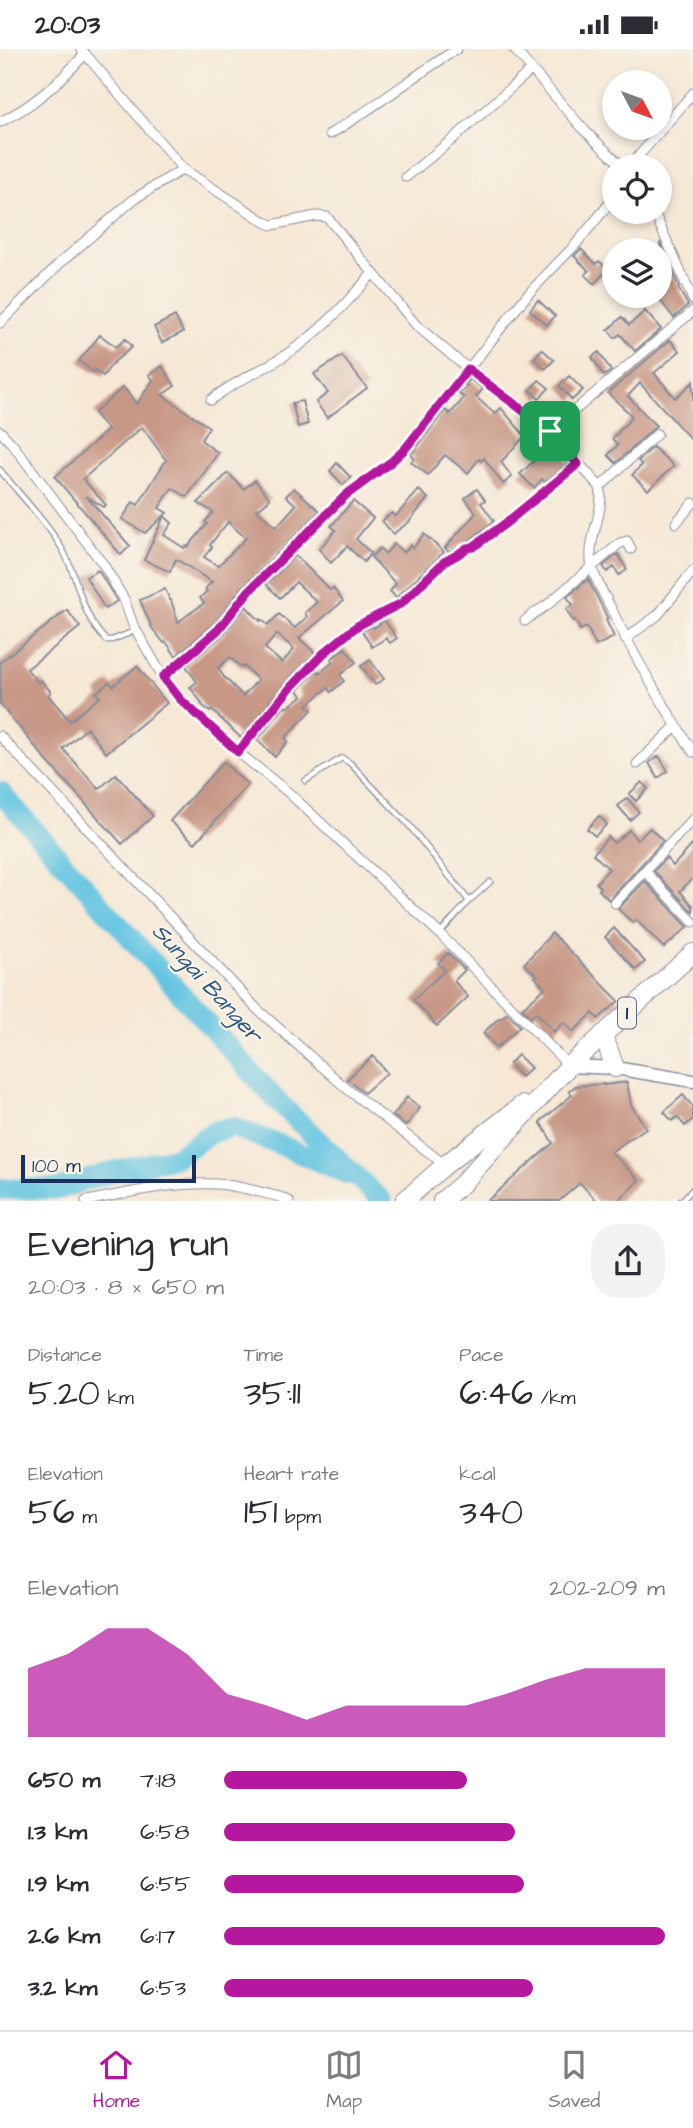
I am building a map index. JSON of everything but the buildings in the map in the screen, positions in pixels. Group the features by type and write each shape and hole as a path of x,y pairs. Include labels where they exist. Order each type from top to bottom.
{"highway":[{"name":"1","path":"442,1201 461,1184 565,1070 693,953"},
{"path":"603,1034 615,1068"},
{"name":"1","path":"404,1201 444,1165 565,1070"}],"street":[{"path":"330,134 457,49"},
{"path":"514,49 585,131 609,154"},
{"path":"0,122 35,101 61,79 82,52 183,169 272,225 316,216 327,217 416,325 468,369 550,431 600,487 602,498 592,537 592,566 625,639 693,752"},
{"path":"406,177 531,70"},
{"path":"640,154 693,93"},
{"path":"0,323 60,263 134,199 183,169"},
{"path":"163,677 218,630 248,592 346,495 405,449 528,294 602,213"},
{"path":"660,224 689,277 693,300"},
{"path":"211,400 227,387 288,354 318,332 373,273"},
{"path":"550,431 693,311"},
{"path":"0,431 103,564 124,599 136,631 163,677 180,699 238,752 289,793 440,934 565,1070 615,1068 693,1081"},
{"path":"600,487 657,434"},
{"path":"238,752 291,687 324,653 357,626 402,603 444,562 473,547 495,531 578,464"},
{"path":"676,523 693,503"},
{"path":"525,621 534,613 547,608 620,543 628,542 631,549"},
{"path":"625,639 658,615 693,571"},
{"path":"637,764 676,726"},
{"path":"0,736 257,1009 346,1088 444,1165"},
{"path":"615,903 693,819"},
{"path":"645,871 693,922"},
{"path":"86,1201 157,1188 219,1184 289,1201"}],"lane":[{"path":"0,470 60,545 72,567 76,586 102,637 112,640 136,631"},
{"path":"305,781 342,758 350,763 409,825 469,901"},
{"path":"440,934 490,882"},
{"path":"681,1201 693,1189"}],"waterway":[{"name":"Sungai Banger","path":"0,792 276,1100 382,1201"},
{"path":"0,1189 59,1189 111,1172 176,1157 212,1132 233,1127 347,1174"}],"route":[{"path":"468,369 550,431 578,464 506,523 473,547 444,562 402,603 357,626 324,653 291,687 238,752 180,699 163,677 209,639 248,592 346,495 405,449 468,369"}]}
